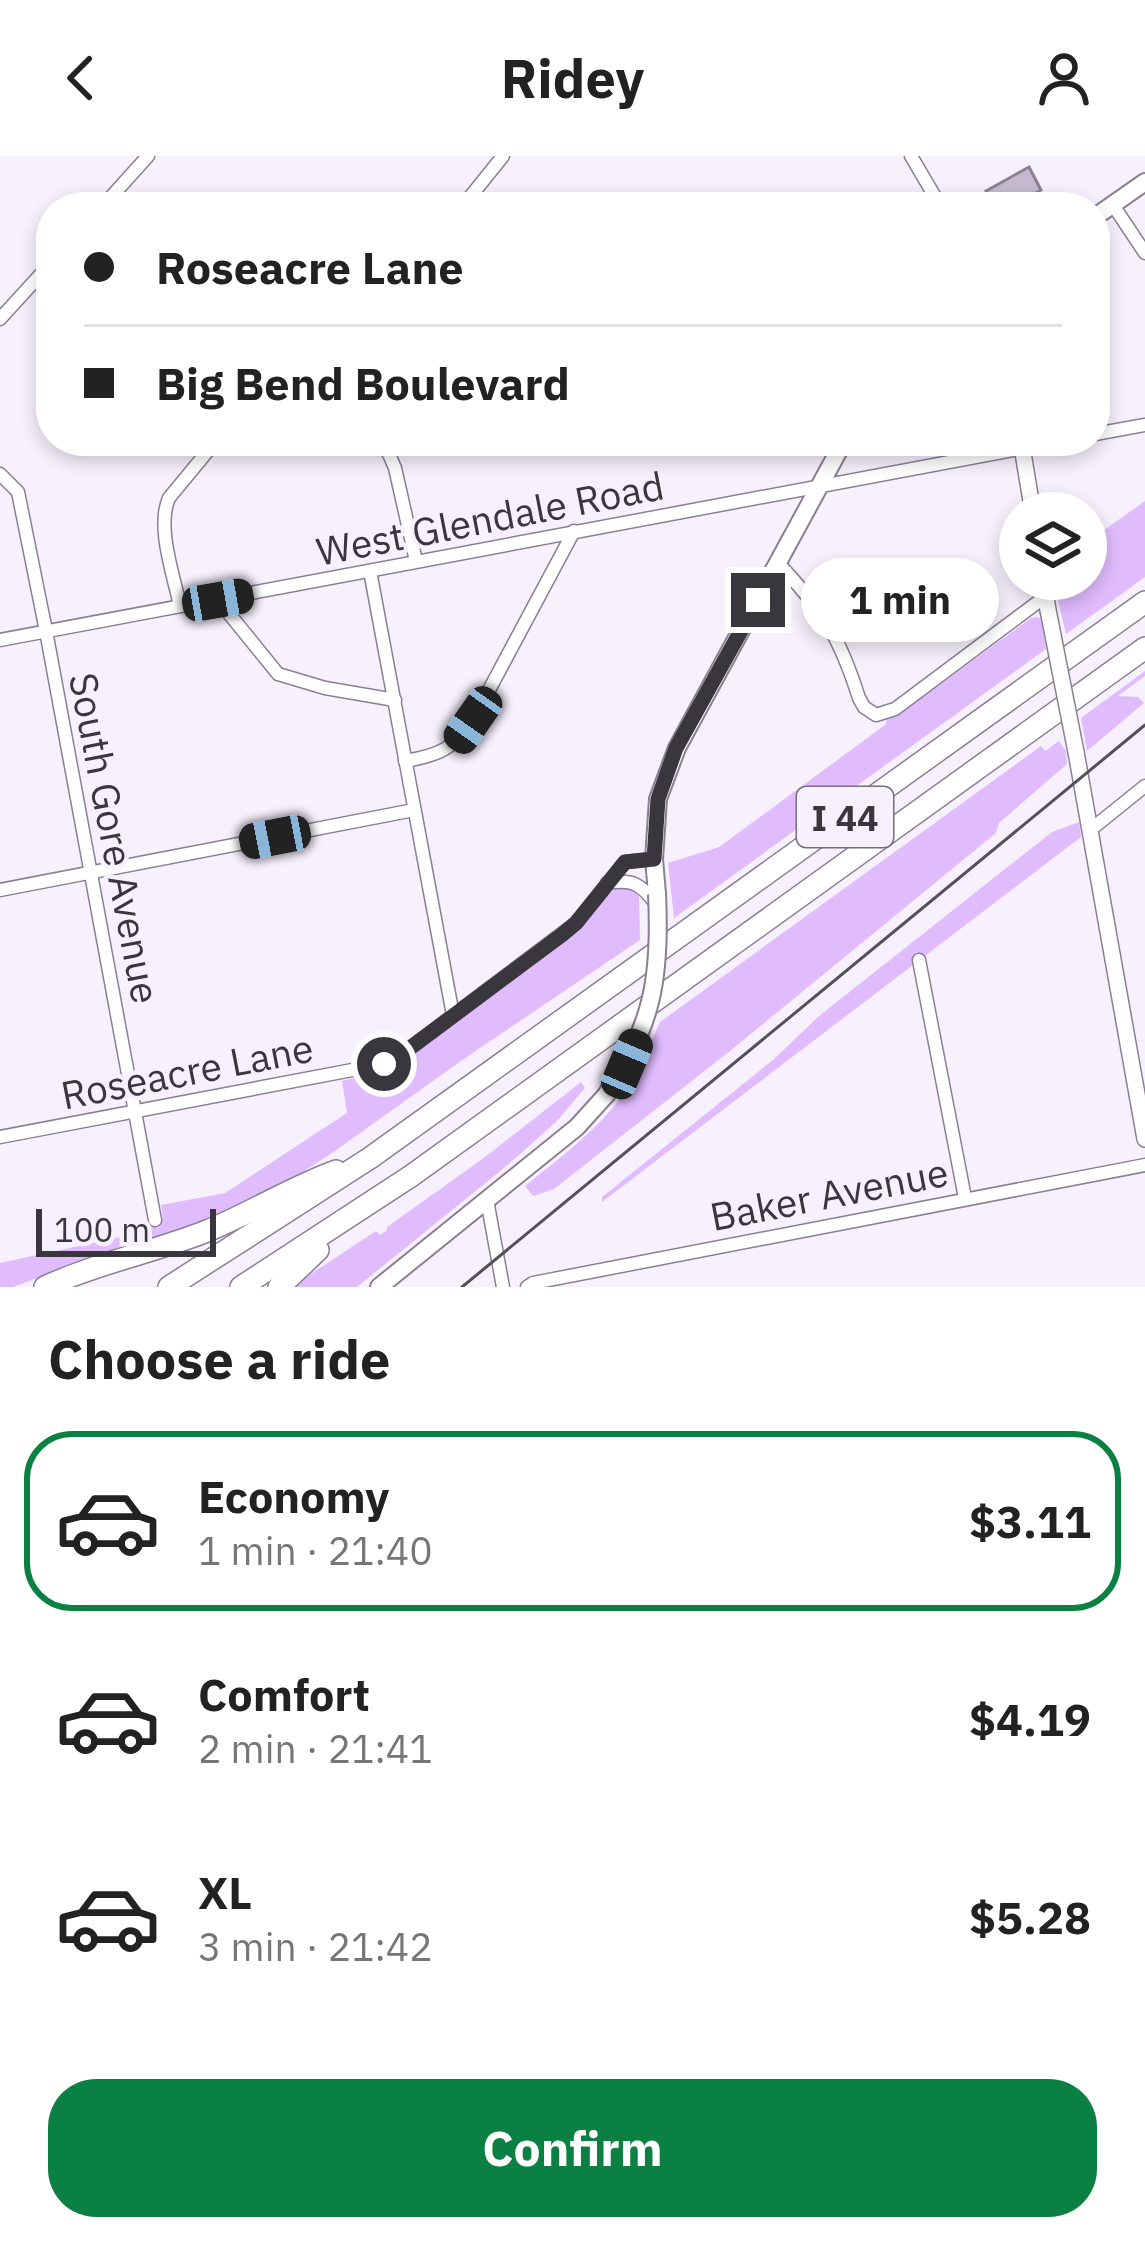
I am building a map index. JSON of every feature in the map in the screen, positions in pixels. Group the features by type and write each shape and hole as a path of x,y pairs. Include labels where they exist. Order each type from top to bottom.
{"highway":[{"name":"I 44","path":"169,1287 370,1158 1145,602"},
{"name":"I 44","path":"242,1287 356,1214 1145,648"},
{"path":"45,1287 202,1233 311,1180 370,1158"},
{"path":"279,1287 356,1214"}],"main road":[{"path":"1110,207 1145,182"},
{"path":"380,1287 577,1126 627,1064 656,986 658,799 676,748 836,456"}],"street":[{"path":"116,192 148,156"},
{"path":"474,192 503,156"},
{"path":"911,156 932,192"},
{"path":"1113,205 1145,253"},
{"path":"0,319 36,279"},
{"path":"1110,431 1145,425"},
{"path":"180,606 164,508 204,456"},
{"path":"390,456 416,562"},
{"name":"West Glendale Road","path":"0,640 969,456"},
{"path":"1024,456 1030,492"},
{"name":"South Gore Avenue","path":"0,474 18,492 155,1220"},
{"path":"405,761 434,756 458,742 574,531"},
{"path":"778,563 825,617 859,698 876,715 896,709 1039,600"},
{"path":"370,572 453,1015"},
{"path":"218,600 278,674 395,700"},
{"path":"1047,600 1145,1139"},
{"path":"1089,831 1145,786"},
{"path":"0,890 414,811"},
{"name":"Roseacre Lane","path":"0,1137 384,1064 576,923 625,862 654,859"},
{"path":"608,883 635,881 657,900"},
{"path":"920,961 965,1198"},
{"name":"Baker Avenue","path":"527,1287 1145,1165"},
{"path":"487,1200 503,1287"}],"shaded area":[{"path":"1145,501 1145,577 1066,634 1058,600 1107,600 1107,528"},
{"path":"1038,617 1046,649 674,918 668,863 719,847 887,719"},
{"path":"1145,671 1145,676 1118,696 1138,697 1144,703 1087,751 1081,718"},
{"path":"1059,741 1067,764 999,823 996,833 554,1189 533,1196 525,1186 587,1135 626,1090 660,1022 1041,746 1045,751"},
{"path":"1079,822 1081,837 602,1202 602,1197 773,1060 819,1016 1052,832"},
{"path":"619,886 634,888 639,894 640,940 255,1203 164,1239 107,1252 13,1287 0,1287 0,1263 148,1231 147,1222 163,1218 161,1205 225,1193 347,1113 342,1081 382,1071 409,1057 573,933"},
{"path":"581,1082 585,1088 556,1122 357,1287 291,1287 376,1231 380,1235"}],"building":[{"path":"1029,167 1041,190 1038,192 986,191"}],"railway":[{"path":"462,1287 1145,725"}],"route":[{"path":"384,1064 563,934 625,862 654,859 658,799 676,748 758,600"}]}
